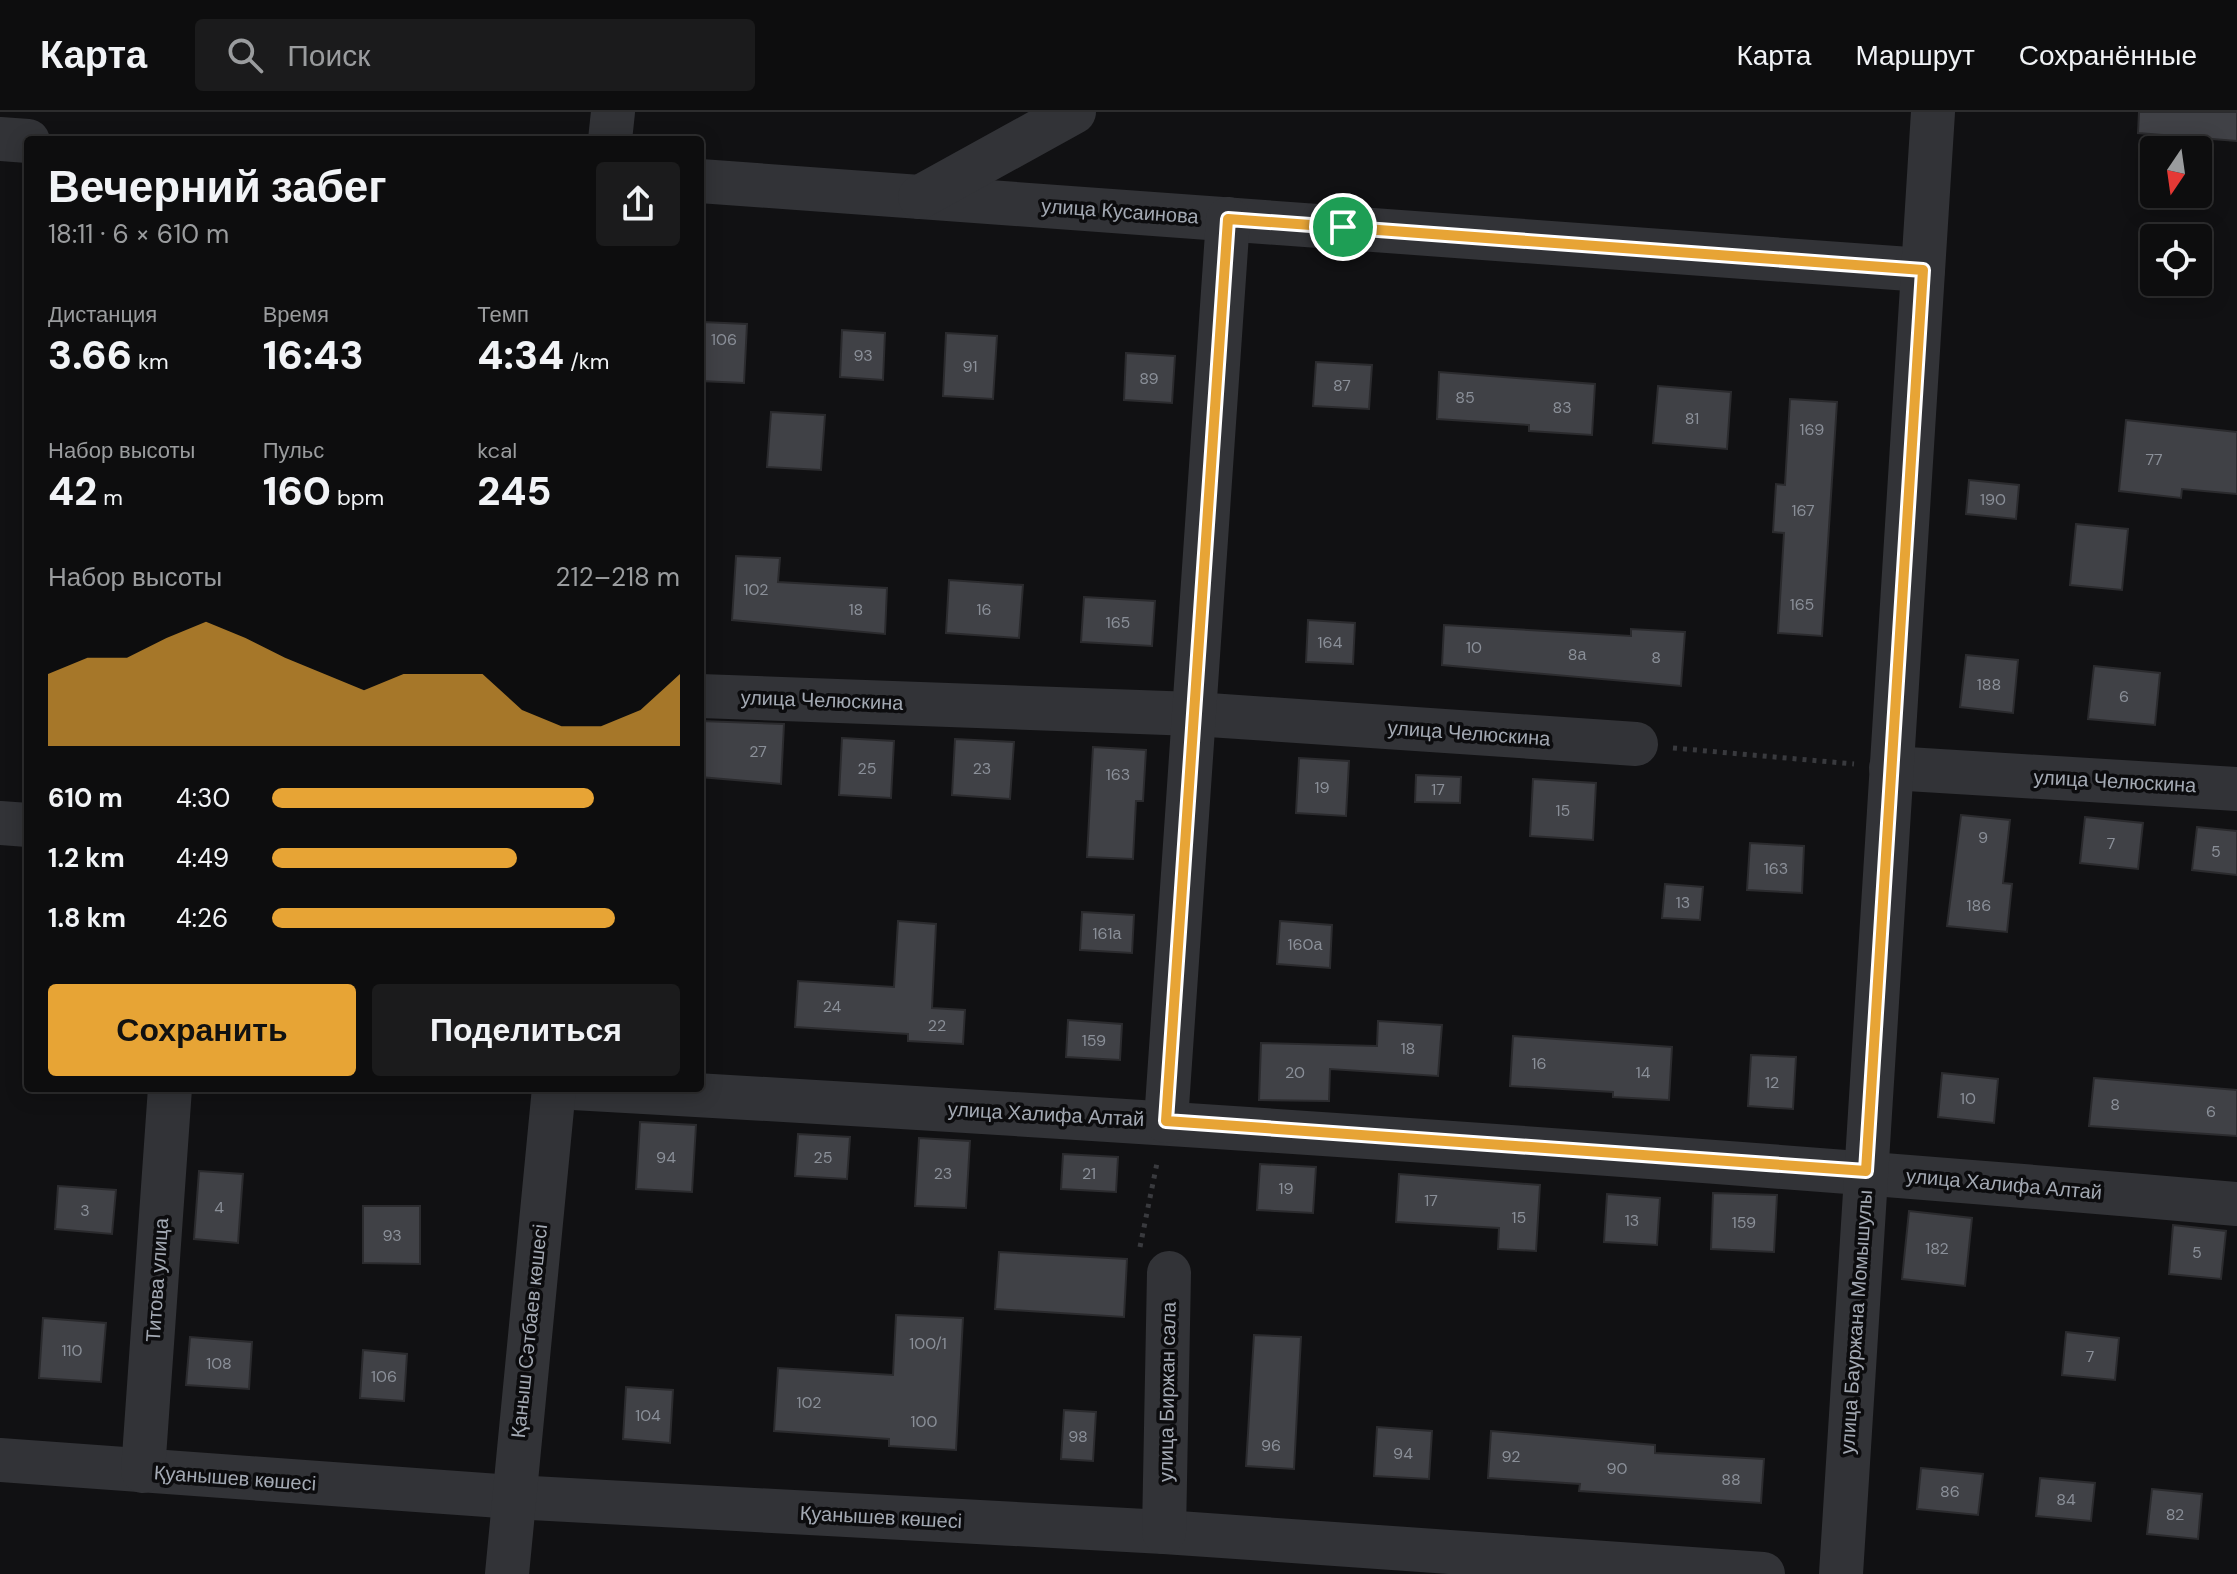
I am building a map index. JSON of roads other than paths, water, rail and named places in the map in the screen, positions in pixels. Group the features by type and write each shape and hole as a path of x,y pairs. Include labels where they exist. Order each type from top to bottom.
{"street":[{"path":"610,136 613,112"},
{"path":"920,197 1074,112"},
{"name":"улица Бауржана Момышулы","path":"1841,1574 1933,112"},
{"path":"0,139 24,141"},
{"name":"улица Кусаинова","path":"704,181 1923,270"},
{"path":"1166,1121 1228,219"},
{"name":"улица Челюскина","path":"704,696 1194,714 1636,744"},
{"name":"улица Челюскина","path":"1891,768 2237,789"},
{"path":"0,823 24,825"},
{"name":"Титова улица","path":"143,1471 170,1092"},
{"name":"Қаныш Сәтбаев көшесі","path":"507,1574 554,1092"},
{"name":"улица Халифа Алтай","path":"645,1092 1166,1121 1866,1171 2237,1204"},
{"name":"улица Биржан сала","path":"1164,1532 1169,1273"},
{"name":"Қуанышев көшесі","path":"0,1460 513,1497 1164,1532 1763,1574"}]}
